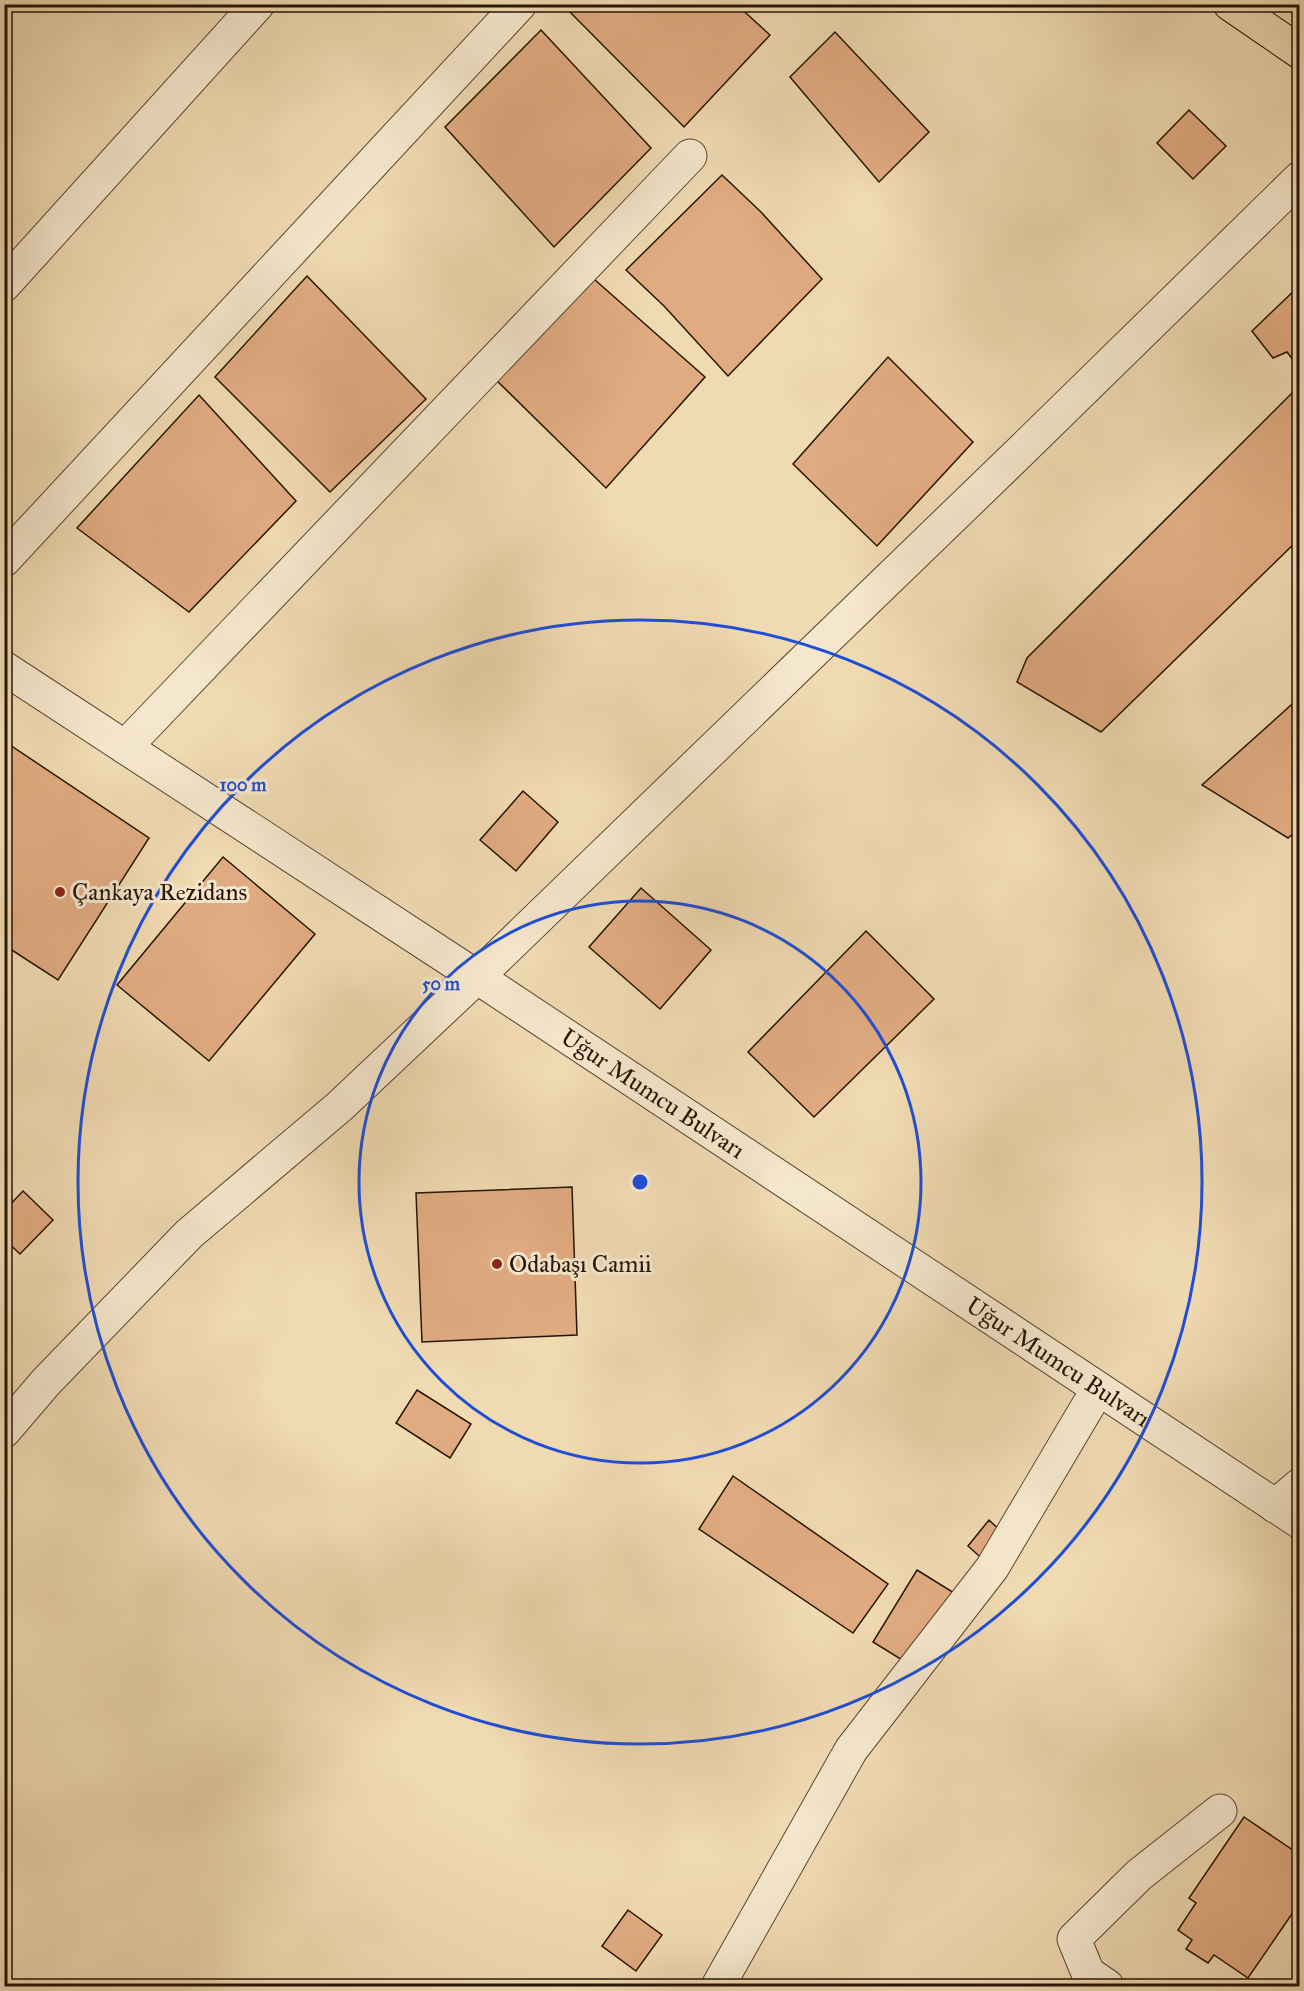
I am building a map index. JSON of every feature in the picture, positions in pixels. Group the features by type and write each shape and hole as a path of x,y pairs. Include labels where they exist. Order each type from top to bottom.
{"highway":[{"path":"1230,4 1299,52"}],"street":[{"path":"4,285 258,4"},
{"path":"4,560 520,4"},
{"path":"125,747 690,156"},
{"path":"4,1431 46,1382 189,1234 339,1107 477,976 1022,450 1299,178"},
{"name":"Uğur Mumcu Bulvarı","path":"4,668 477,976 1287,1514"},
{"path":"717,1986 851,1750 992,1568 1098,1389"},
{"path":"1287,1514 1299,1485"},
{"path":"1107,1986 1088,1973 1074,1939 1139,1875 1220,1811"}],"building":[{"path":"4,4 15,4 4,21"},
{"path":"562,4 736,4 770,35 684,127"},
{"path":"541,30 651,148 554,247 445,127"},
{"path":"835,32 929,132 879,182 790,77"},
{"path":"1189,110 1226,146 1193,179 1157,143"},
{"path":"722,175 761,212 822,279 728,376 664,306 626,270"},
{"path":"586,272 705,377 606,488 489,373"},
{"path":"307,276 426,399 330,492 215,377"},
{"path":"1300,285 1300,369 1287,352 1273,358 1252,331"},
{"path":"888,357 973,442 877,546 793,464"},
{"path":"1300,385 1300,538 1101,732 1017,682 1027,658"},
{"path":"199,395 296,501 189,612 77,528"},
{"path":"1300,697 1300,828 1288,838 1202,785"},
{"name":"Çankaya Rezidans","path":"4,741 149,838 58,980 4,945"},
{"path":"523,791 558,822 516,871 480,840"},
{"path":"223,857 315,934 209,1061 117,985"},
{"path":"641,888 711,950 660,1009 589,947"},
{"path":"866,931 934,999 814,1117 748,1052"},
{"name":"Odabaşı Camii","path":"572,1187 577,1335 422,1342 416,1193"},
{"path":"23,1191 53,1220 20,1254 4,1239 4,1211"},
{"path":"417,1390 471,1424 450,1458 396,1423"},
{"path":"733,1476 888,1584 853,1633 699,1529"},
{"path":"989,1520 1007,1537 987,1563 968,1546"},
{"path":"917,1570 959,1596 915,1668 873,1642"},
{"path":"1244,1817 1300,1855 1300,1907 1296,1908 1248,1978 1214,1955 1208,1963 1186,1949 1192,1940 1178,1930 1196,1903 1189,1898"},
{"path":"628,1910 662,1935 636,1971 602,1946"}],"place":[{"name":"Çankaya Rezidans","path":"60,892"},
{"name":"Odabaşı Camii","path":"497,1264"}]}
